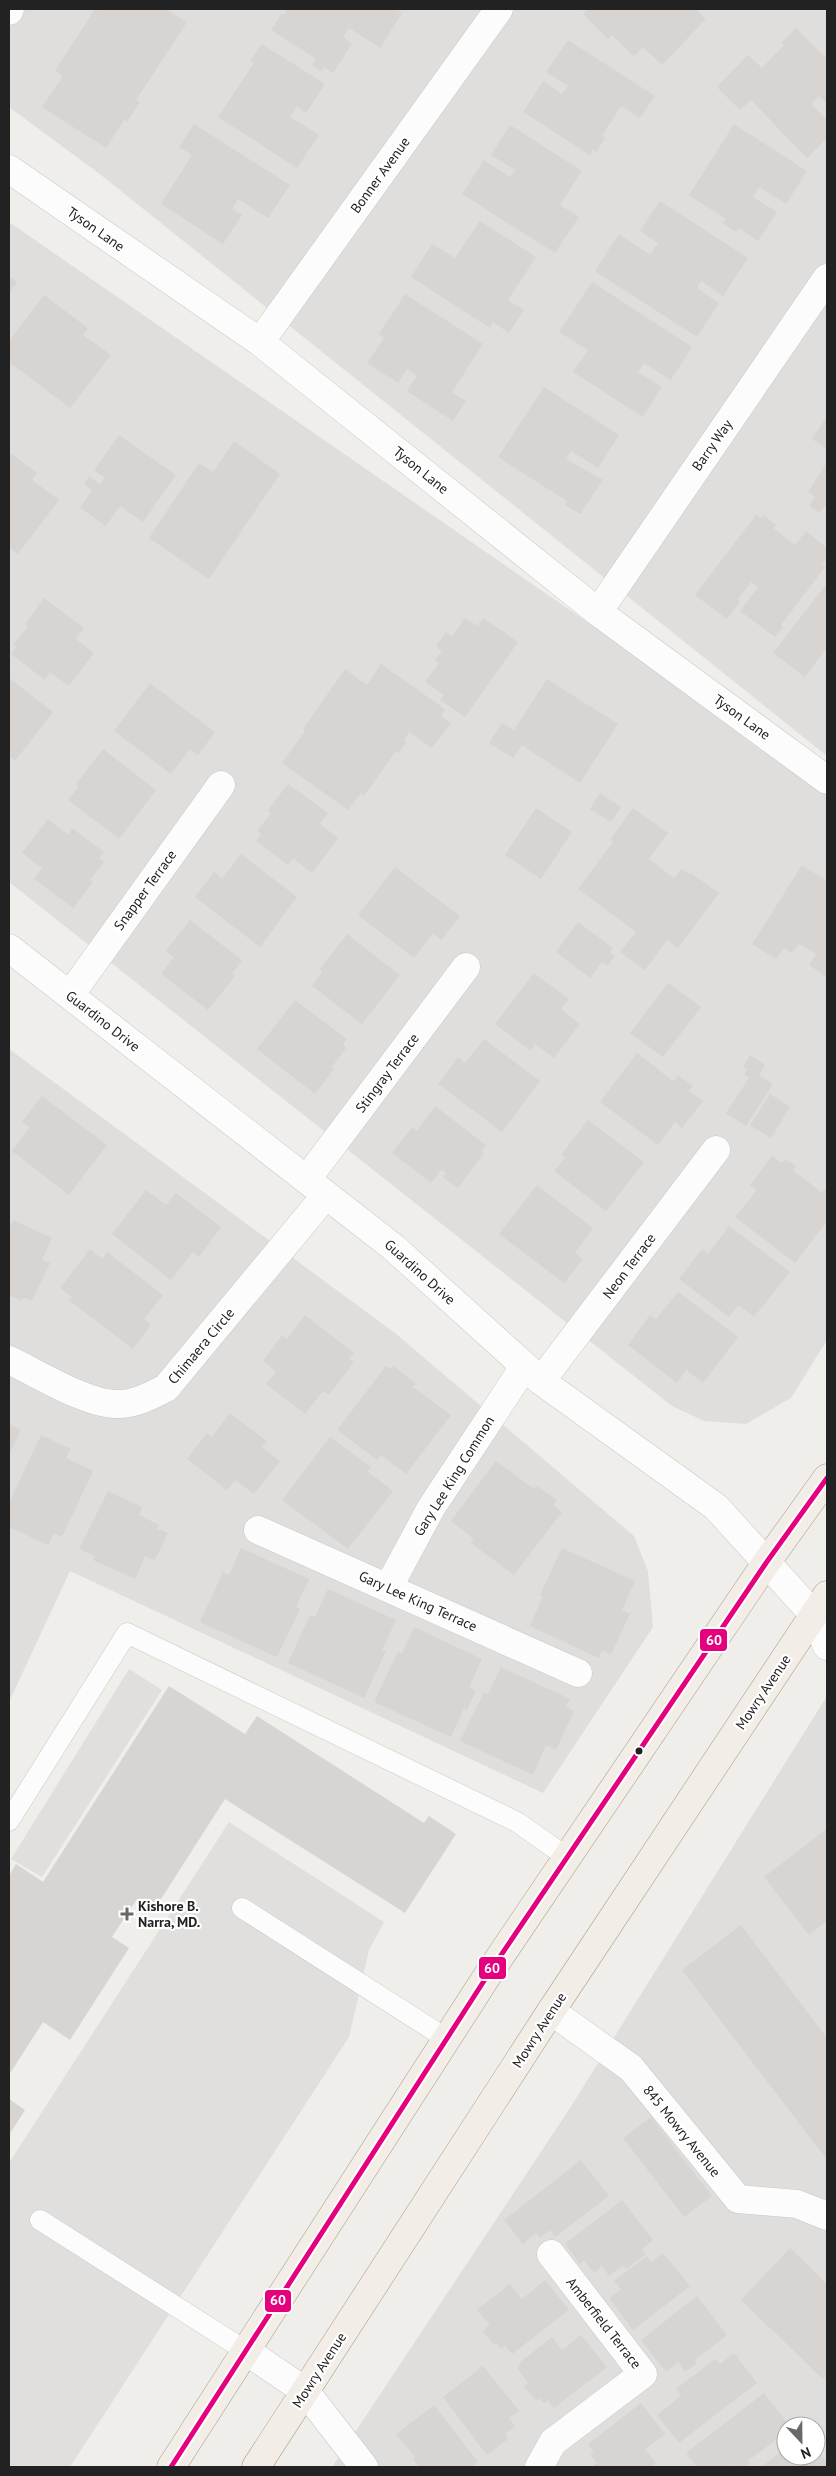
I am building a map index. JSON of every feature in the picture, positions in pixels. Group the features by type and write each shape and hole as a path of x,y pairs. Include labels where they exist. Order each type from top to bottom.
{"main road":[{"path":"171,2467 447,2039 766,1563 827,1478"},
{"name":"Mowry Avenue","path":"256,2467 551,2011 823,1610"}],"street":[{"name":"Bonner Avenue","path":"260,342 499,9"},
{"name":"Tyson Lane","path":"9,168 260,342 598,612 827,780"},
{"name":"Barry Way","path":"598,612 827,278"},
{"name":"Snapper Terrace","path":"70,995 221,785"},
{"name":"Guardino Drive","path":"9,948 393,1247 533,1374 716,1507 766,1563 823,1610 827,1646"},
{"name":"Stingray Terrace","path":"316,1188 466,967"},
{"name":"Neon Terrace","path":"533,1374 716,1150"},
{"name":"Chimaera Circle","path":"9,1360 91,1400 116,1404 142,1400 166,1388 316,1188"},
{"name":"Gary Lee King Common","path":"388,1588 430,1508 533,1374"},
{"name":"Gary Lee King Terrace","path":"258,1530 578,1672"},
{"name":"845 Mowry Avenue","path":"551,2011 631,2068 738,2200 797,2204 827,2216"},
{"name":"Amberfield Terrace","path":"539,2467 553,2442 644,2374 551,2254"},
{"path":"246,2351 305,2391 364,2467"}],"lane":[{"path":"9,1820 128,1633 517,1822 568,1858"},
{"path":"242,1908 447,2039"},
{"path":"40,2220 246,2351"}],"shaded area":[{"path":"9,9 827,9 827,756 101,175 9,107"},
{"path":"9,222 827,788 827,1340 791,1398 746,1424 704,1421 672,1406 9,882"},
{"path":"9,1049 395,1333 634,1536 648,1571 653,1627 543,1793 70,1571 9,1702"},
{"path":"129,1669 162,1690 42,1877 11,1859"},
{"path":"827,1696 827,2467 332,2467 570,2108"},
{"path":"229,1822 384,1922 369,1950 349,2037 70,2467 9,2467 9,2163"}],"building":[{"path":"95,9 103,11 105,9 166,9 187,22 136,100 140,102 127,122 124,120 106,148 42,107 63,76 55,71"},
{"path":"288,9 395,9 402,13 380,48 349,28 343,37 352,44 333,73 324,67 321,71 312,65 316,59 271,30 282,13 284,15"},
{"path":"588,9 695,9 706,19 662,65 643,47 634,56 612,35 608,39 583,14"},
{"path":"796,28 827,59 827,104 819,96 811,104 827,120 827,138 807,158 751,100 740,110 717,87 748,55 762,68 784,45 782,42"},
{"path":"568,40 655,96 640,118 621,106 602,136 605,138 596,152 593,149 590,155 523,112 543,81 562,94 568,86 546,72"},
{"path":"262,44 325,84 306,113 297,106 290,117 319,135 297,168 218,117 254,63 250,61"},
{"path":"194,124 290,185 268,218 238,199 232,209 242,215 223,244 161,204 192,155 179,147"},
{"path":"734,124 807,171 786,204 759,187 753,197 777,212 758,241 739,228 736,232 722,223 726,219 689,195"},
{"path":"510,125 582,171 560,205 579,217 555,253 462,194 484,160 510,177 515,170 491,155"},
{"path":"660,201 748,258 723,296 701,281 697,288 719,303 697,337 595,271 619,234 650,255 658,243 640,231"},
{"path":"480,221 536,257 508,300 524,310 509,333 493,322 490,328 411,277 432,244 455,258"},
{"path":"9,276 17,282 9,293"},
{"path":"592,282 692,347 671,380 644,363 638,372 662,387 643,417 573,372 588,350 559,332"},
{"path":"405,294 483,344 452,392 466,401 453,421 407,391 417,376 407,369 398,383 367,363 384,338 379,334"},
{"path":"44,295 88,328 83,335 111,355 70,408 9,362 9,341"},
{"path":"544,387 619,435 598,468 571,451 566,459 603,480 580,514 565,505 567,501 498,457"},
{"path":"827,416 827,449 812,439"},
{"path":"119,435 176,475 143,522 120,506 106,526 80,508 92,490 84,484 89,476 100,484 105,478 94,470"},
{"path":"234,441 280,474 209,579 149,538 199,463 213,472"},
{"path":"9,452 37,473 32,480 59,500 18,554 9,547"},
{"path":"827,462 827,503 819,513 809,506 815,497 808,492"},
{"path":"756,515 761,518 763,515 776,525 773,528 795,545 806,531 827,548 827,558 822,565 825,567 781,625 783,627 775,637 740,611 758,587 751,582 738,599 740,602 727,619 695,595"},
{"path":"827,583 827,652 825,650 805,677 773,653"},
{"path":"44,598 84,628 76,639 94,653 69,686 50,672 45,680 11,654 16,647 13,645 28,626 25,624"},
{"path":"465,618 478,626 483,618 518,642 465,717 440,700 444,695 425,682 439,663 435,660 442,651 436,646 446,632 452,636"},
{"path":"381,664 445,709 441,716 451,723 432,748 409,732 404,740 407,742 398,753 396,751 364,796 361,793 348,810 282,763 345,669 367,685"},
{"path":"9,678 53,712 15,761 9,756"},
{"path":"547,679 618,724 580,783 522,745 513,758 489,743 502,723 514,730"},
{"path":"150,683 215,732 198,755 190,749 171,774 114,731"},
{"path":"103,749 156,790 119,839 68,800 79,786 76,784"},
{"path":"288,784 328,813 320,824 338,838 312,873 293,858 288,865 256,841 261,834 257,831 271,813 268,810"},
{"path":"600,793 621,807 611,822 590,809"},
{"path":"536,808 572,832 541,879 505,855"},
{"path":"633,808 668,833 649,859 674,878 681,869 689,874 691,873 719,893 678,948 667,940 645,970 620,952 636,932 578,889 613,842 610,840"},
{"path":"48,819 68,835 72,828 104,852 99,859 104,862 90,880 93,882 73,908 34,879 42,868 22,853"},
{"path":"241,854 297,897 260,947 195,897 214,872 222,879"},
{"path":"802,865 827,881 827,973 825,976 809,965 816,954 799,944 792,953 784,948 776,959 752,944"},
{"path":"395,867 460,916 441,940 433,933 414,958 358,915"},
{"path":"190,920 242,960 232,974 235,976 208,1010 161,974 174,957 166,951"},
{"path":"578,922 613,948 610,952 615,956 607,966 602,962 590,978 556,952"},
{"path":"347,934 400,975 362,1024 312,986 322,972 320,969"},
{"path":"534,973 569,999 561,1009 580,1024 554,1058 535,1044 531,1051 495,1024"},
{"path":"668,983 701,1007 663,1057 630,1033"},
{"path":"295,1000 347,1039 343,1045 346,1048 331,1068 334,1069 315,1094 257,1049"},
{"path":"484,1039 540,1081 502,1132 438,1084 458,1057 465,1063"},
{"path":"637,1053 673,1081 678,1075 693,1086 689,1091 703,1101 682,1128 675,1122 658,1145 600,1102"},
{"path":"750,1055 765,1065 759,1075 773,1084 746,1126 726,1113 749,1078 744,1075 747,1069 743,1067"},
{"path":"770,1094 790,1107 771,1138 750,1125"},
{"path":"42,1096 107,1145 69,1195 12,1151 30,1127 22,1122"},
{"path":"435,1106 486,1145 481,1151 484,1153 458,1188 443,1177 446,1173 441,1170 431,1183 392,1153 412,1127 417,1131"},
{"path":"588,1120 644,1162 606,1211 554,1171 565,1158 561,1155"},
{"path":"772,1156 782,1163 785,1159 796,1166 793,1170 821,1192 824,1189 827,1191 827,1221 795,1263 735,1217 757,1190 750,1185"},
{"path":"537,1185 593,1228 575,1253 583,1259 564,1283 499,1234"},
{"path":"146,1190 166,1205 176,1193 221,1227 199,1257 193,1252 171,1280 112,1234"},
{"path":"13,1220 52,1238 42,1260 50,1263 32,1301 23,1297 22,1301 9,1295 9,1229"},
{"path":"729,1226 790,1272 754,1317 738,1305 729,1317 679,1279 702,1249 708,1254"},
{"path":"90,1249 102,1259 107,1252 163,1295 144,1319 151,1325 133,1349 69,1300 72,1297 60,1288"},
{"path":"678,1292 738,1337 703,1383 686,1370 677,1383 628,1345 650,1315 656,1319"},
{"path":"305,1315 354,1353 349,1359 354,1362 329,1395 323,1391 305,1414 266,1384 276,1372 263,1361 282,1335 287,1339"},
{"path":"386,1366 391,1369 394,1366 416,1384 413,1387 451,1415 406,1474 381,1455 377,1460 337,1430"},
{"path":"230,1413 267,1441 262,1447 280,1461 254,1494 235,1480 227,1490 187,1459 207,1433 212,1437"},
{"path":"9,1424 21,1430 9,1454"},
{"path":"41,1435 71,1449 66,1458 93,1471 62,1537 54,1533 48,1545 9,1527 9,1503"},
{"path":"330,1437 371,1467 367,1471 393,1491 348,1549 282,1500"},
{"path":"496,1461 534,1489 537,1486 557,1500 553,1505 562,1512 514,1575 471,1543 474,1539 451,1521"},
{"path":"108,1491 142,1507 139,1515 159,1525 157,1529 168,1533 155,1560 145,1556 135,1579 93,1560 95,1556 79,1549"},
{"path":"241,1548 309,1579 296,1607 300,1609 277,1657 200,1622 223,1572 229,1575"},
{"path":"562,1548 635,1581 622,1610 630,1614 611,1654 602,1650 599,1658 530,1626 543,1596 540,1595"},
{"path":"328,1589 396,1620 382,1650 386,1651 364,1698 288,1663 310,1615 315,1617"},
{"path":"414,1627 482,1659 469,1687 476,1691 467,1710 464,1708 451,1737 374,1702 398,1651 402,1654"},
{"path":"501,1667 570,1699 566,1707 574,1711 556,1750 546,1745 533,1775 460,1741 484,1692 488,1694"},
{"path":"169,1686 245,1734 257,1716 424,1823 429,1816 456,1834 405,1913 225,1799 154,1910 137,1899 112,1937 129,1948 70,2040 43,2022 9,2075 9,1876 16,1864 43,1882"},
{"path":"827,1829 827,1921 809,1935 764,1877"},
{"path":"741,1925 827,2038 827,2160 682,1970"},
{"path":"9,2099 25,2110 9,2135"},
{"path":"651,2117 712,2196 684,2217 623,2138"},
{"path":"581,2160 609,2196 555,2237 550,2230 540,2238 536,2233 523,2244 504,2220"},
{"path":"622,2200 653,2240 642,2249 646,2254 626,2269 623,2265 609,2276 602,2266 594,2273 584,2260 580,2264 565,2244"},
{"path":"790,2248 827,2284 827,2375 823,2379 741,2300"},
{"path":"663,2253 690,2286 633,2330 609,2298 621,2289 614,2281 647,2256 651,2262"},
{"path":"545,2280 569,2310 512,2354 505,2346 501,2349 496,2343 494,2345 483,2331 490,2325 477,2310 510,2284 522,2299"},
{"path":"697,2296 727,2335 695,2360 697,2363 685,2372 678,2362 666,2372 641,2340"},
{"path":"581,2335 607,2367 554,2408 548,2400 544,2403 539,2398 536,2401 524,2386 528,2383 517,2368 520,2365 519,2363 552,2337 562,2350"},
{"path":"734,2353 757,2383 679,2443 657,2415 681,2396 676,2389 715,2359 720,2364"},
{"path":"483,2366 519,2411 509,2418 515,2426 505,2434 508,2439 487,2455 443,2397"},
{"path":"764,2393 782,2416 776,2416 776,2440 748,2461 750,2464 745,2467 735,2467 733,2465 731,2467 697,2467 686,2453"},
{"path":"641,2403 665,2434 645,2449 656,2463 651,2467 595,2467 593,2465 597,2463 590,2454 594,2452 588,2444"},
{"path":"434,2405 478,2462 471,2467 419,2467 413,2459 415,2457 396,2434"},
{"path":"776,2456 776,2466 826,2466 826,2462 827,2463 827,2467 761,2467"}],"transit line":[{"name":"60","path":"171,2467 491,1970 766,1563 827,1478"}],"place":[{"name":"Kishore B. Narra, MD.","path":"127,1914"}]}
